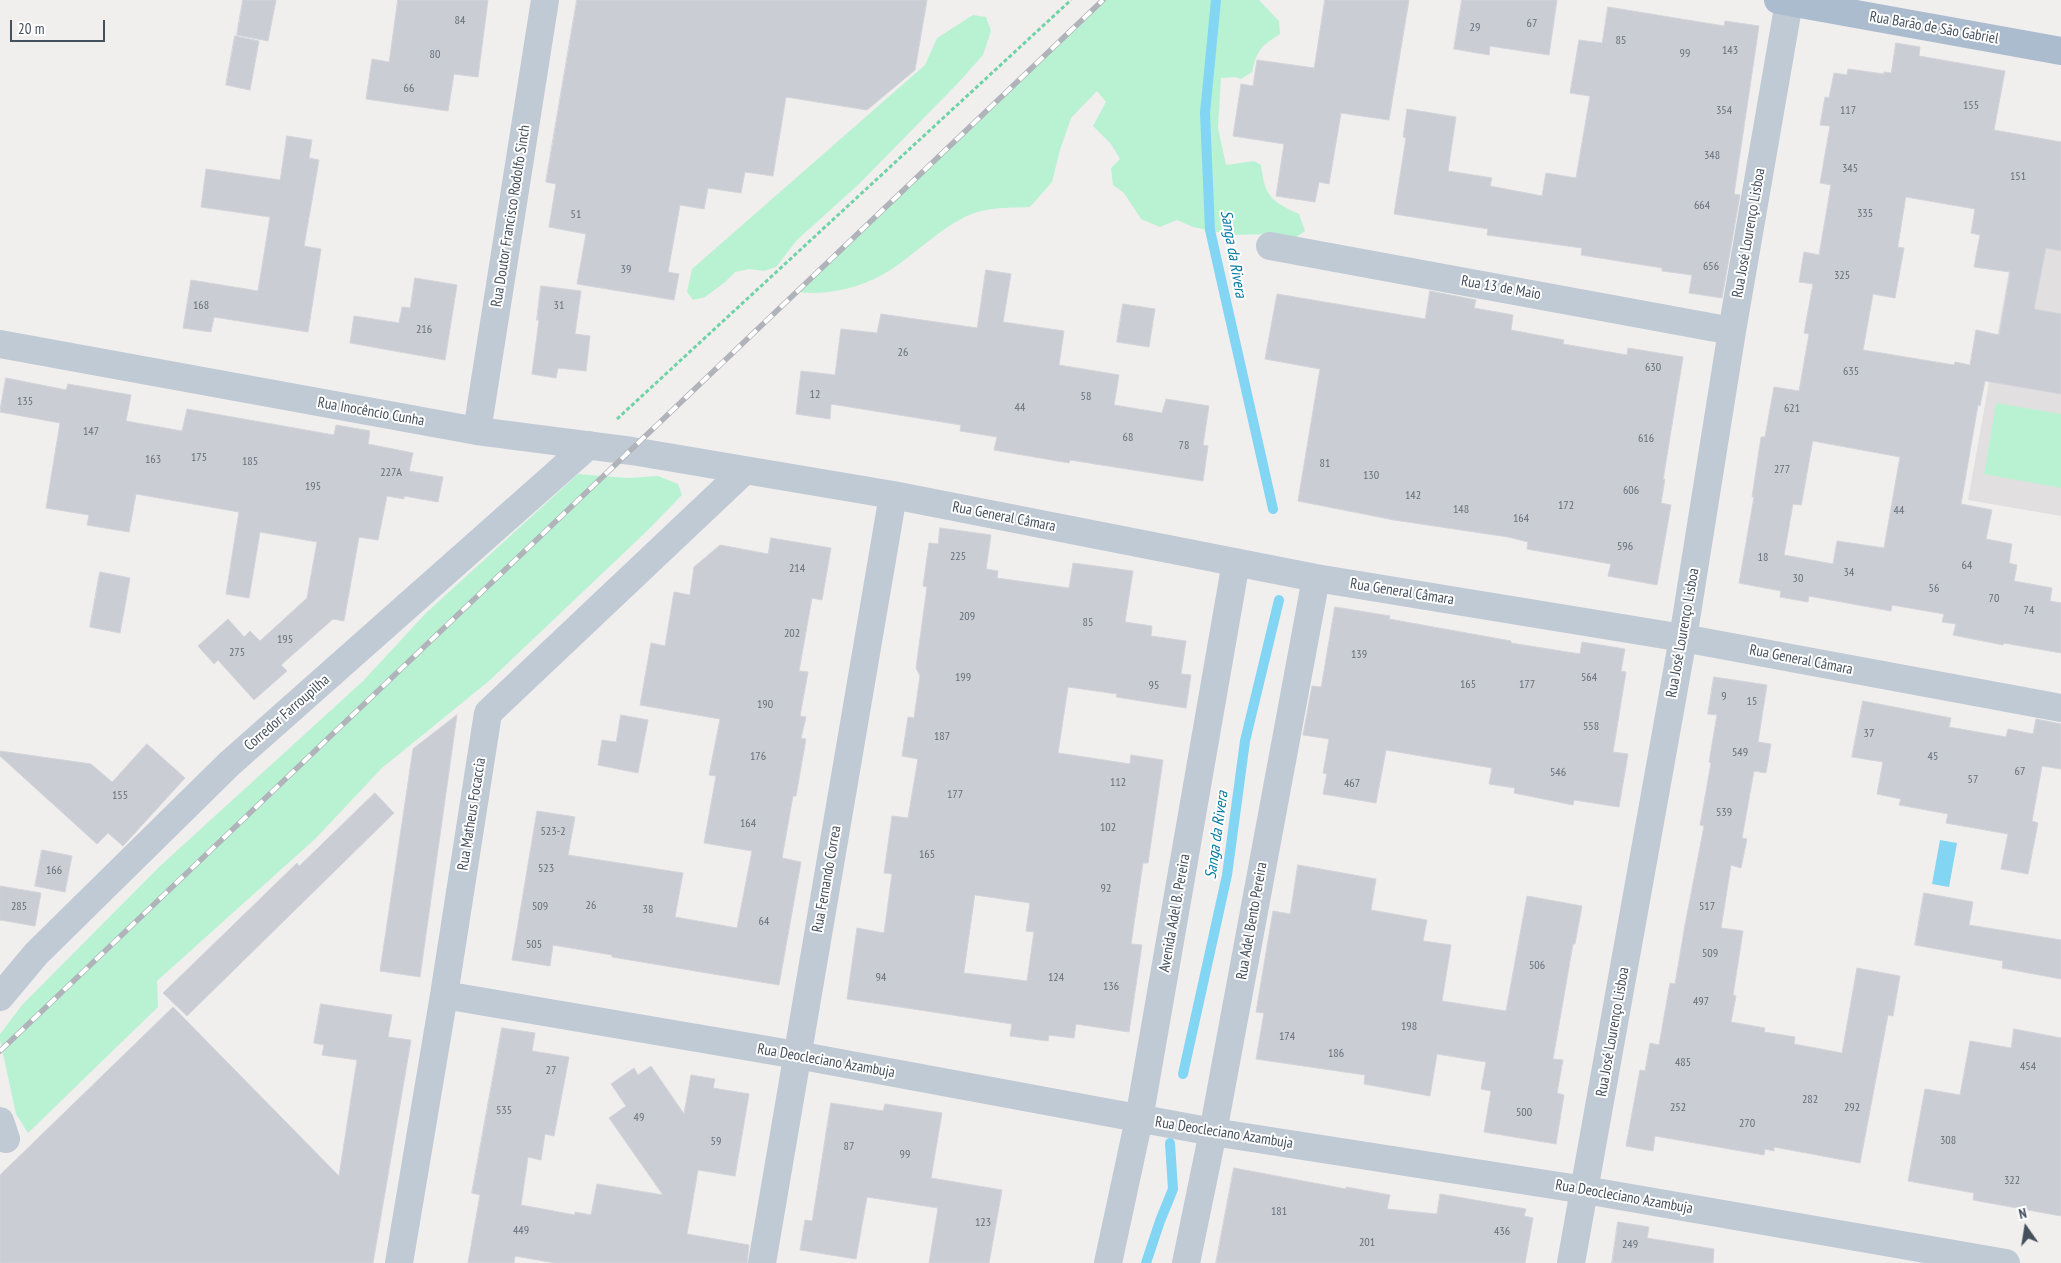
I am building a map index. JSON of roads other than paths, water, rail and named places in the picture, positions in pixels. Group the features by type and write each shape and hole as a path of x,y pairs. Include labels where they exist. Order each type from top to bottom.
{"main road":[{"name":"Rua Barão de São Gabriel","path":"1784,1 2061,51"}],"street":[{"name":"Rua Doutor Francisco Rodolfo Sinch","path":"477,431 544,0"},
{"name":"Rua José Lourenço Lisboa","path":"1571,1263 1683,638 1784,1"},
{"name":"Rua 13 de Maio","path":"1270,246 1732,331"},
{"name":"Rua Inocêncio Cunha","path":"0,344 477,431 632,450 744,471"},
{"name":"Corredor Farroupilha","path":"0,997 36,954 229,764 589,445"},
{"name":"Rua General Câmara","path":"744,471 893,495 1316,578 1683,638 2061,708"},
{"name":"Rua Matheus Focaccia","path":"399,1263 444,995 488,713 744,471"},
{"name":"Rua Fernando Correa","path":"762,1263 893,495"},
{"name":"Avenida Adel B. Pereira","path":"1108,1263 1139,1119 1236,562"},
{"name":"Rua Adel Bento Pereira","path":"1186,1263 1213,1132 1316,578"},
{"name":"Rua Deocleciano Azambuja","path":"444,995 797,1055 1213,1132 1585,1190 2006,1263"}],"water":[{"path":"1940,840 1957,843 1949,887 1932,884"}],"waterway":[{"name":"Sanga da Rivera","path":"1216,0 1205,113 1210,230 1273,509"},
{"name":"Sanga da Rivera","path":"1183,1074 1227,875 1245,741 1279,600"},
{"name":"Sanga da Rivera","path":"1146,1263 1173,1189 1170,1143"}],"railway":[{"path":"0,1051 1103,0"}]}
